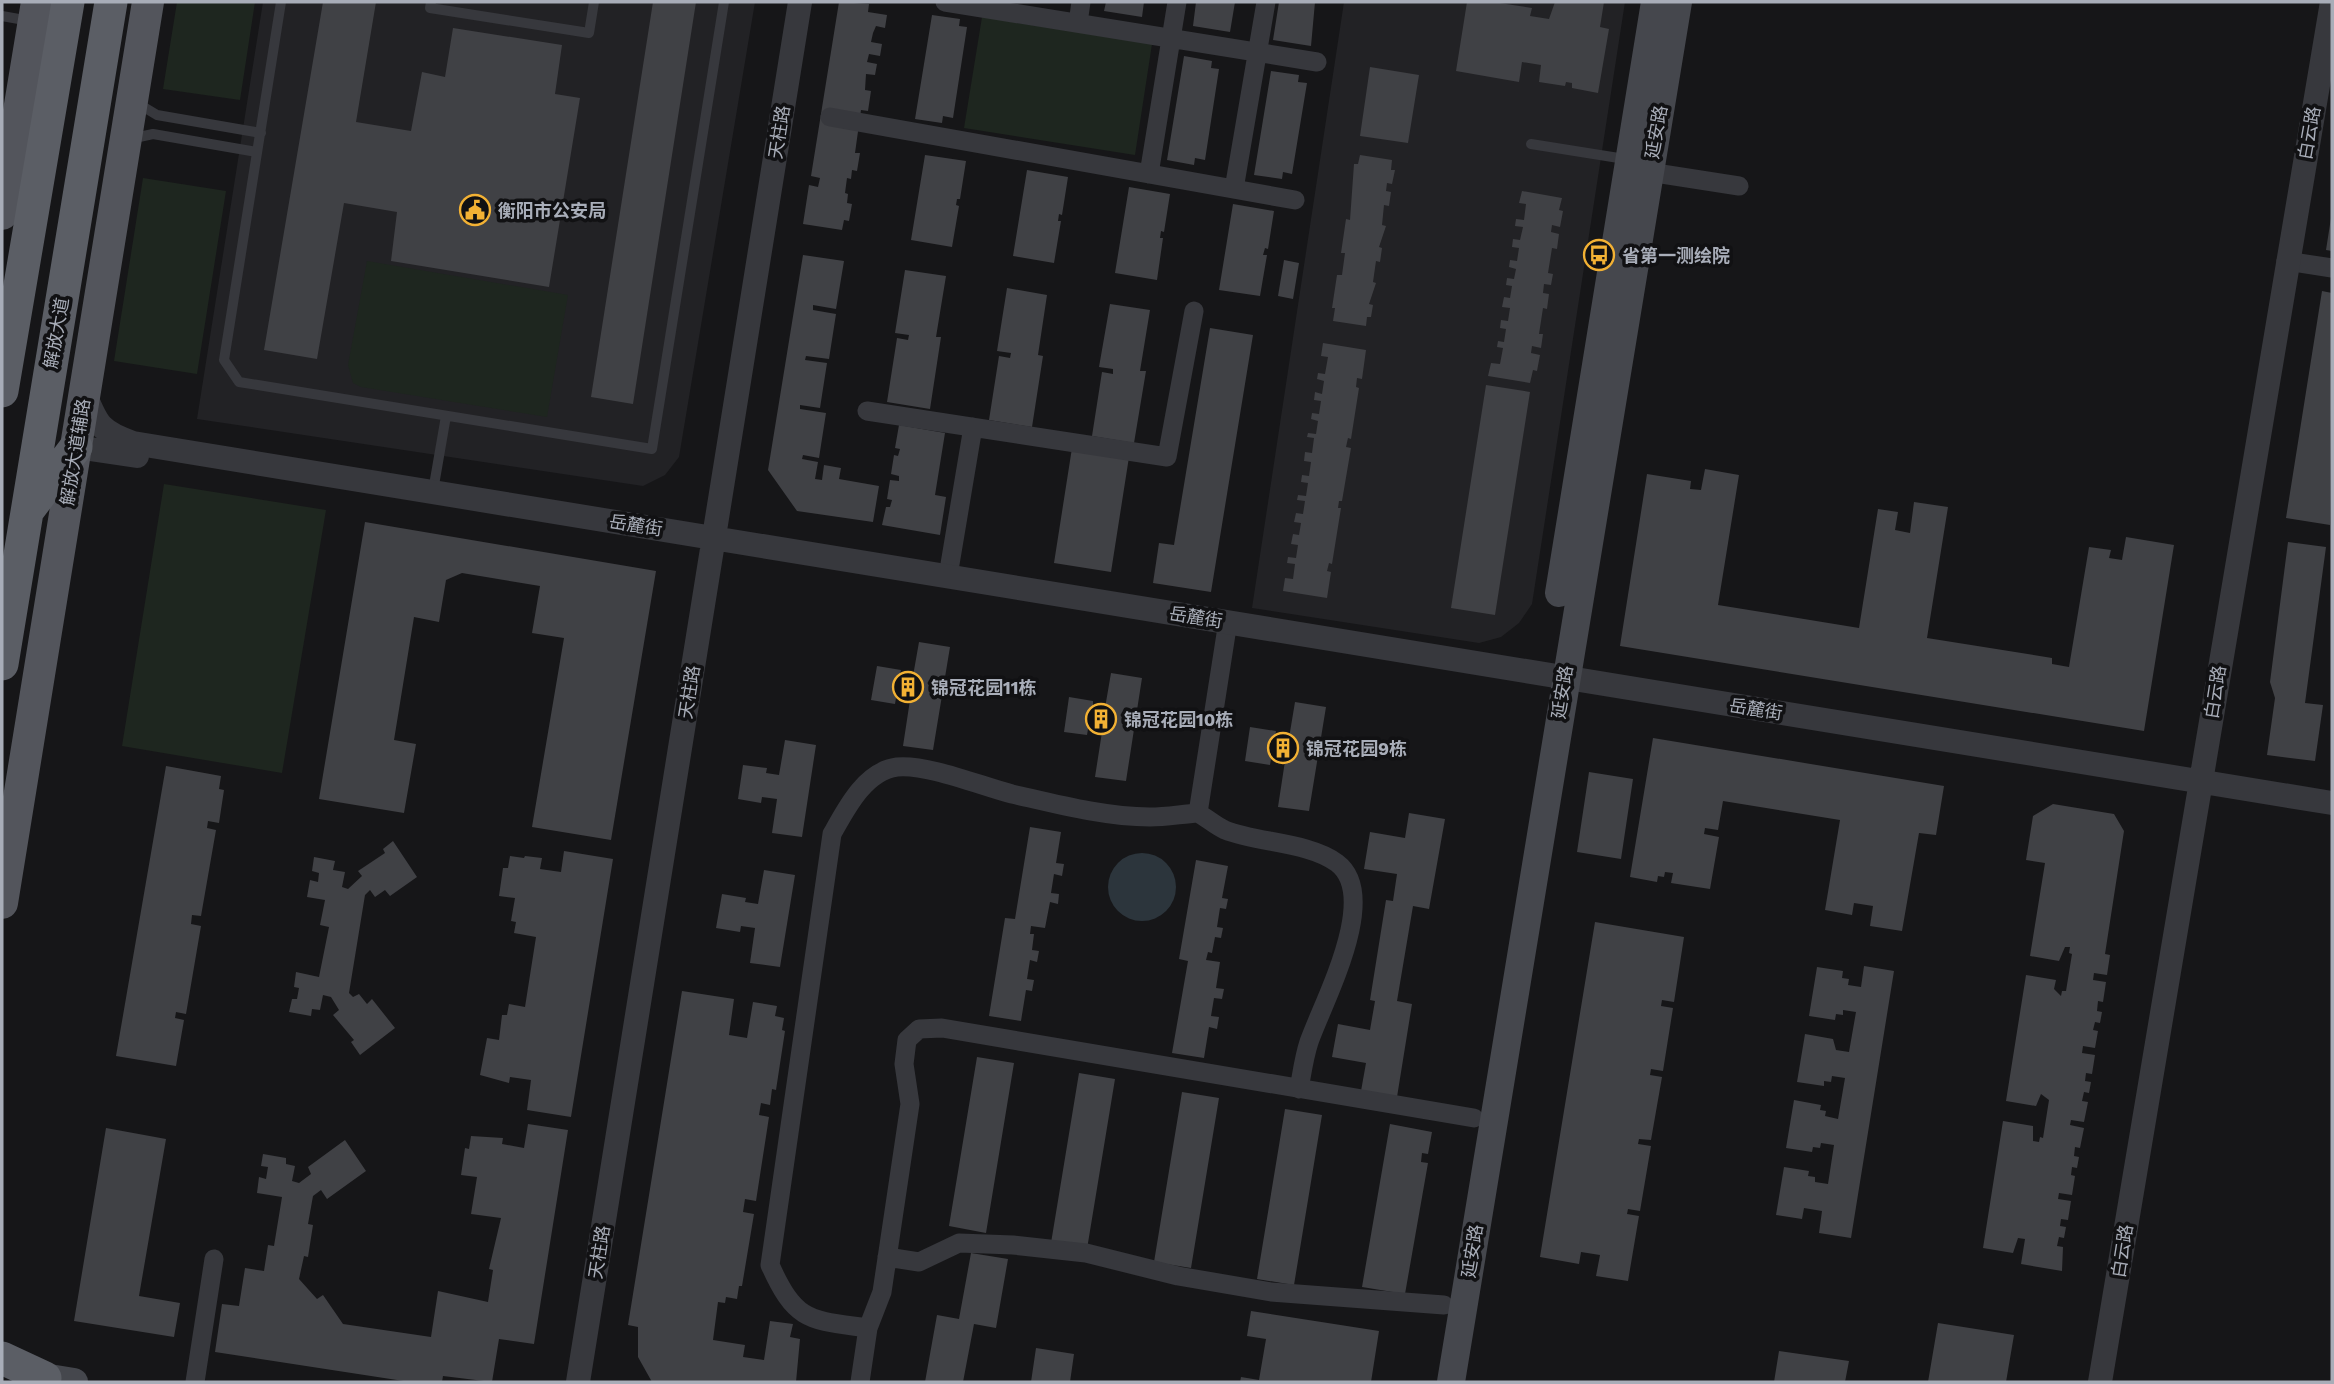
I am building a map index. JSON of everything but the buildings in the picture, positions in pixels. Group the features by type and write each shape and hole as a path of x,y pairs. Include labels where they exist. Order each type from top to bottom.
{"highway":[{"path":"3,380 68,2"},
{"name":"解放大道","path":"2,664 111,2"},
{"path":"26,514 76,447"},
{"path":"2,1358 60,1380"}],"main road":[{"name":"解放大道辅路","path":"2,903 148,2"},
{"name":"延安路","path":"1451,1382 1554,682 1639,166 1655,2"},
{"name":"延安路","path":"1639,166 1678,2"},
{"path":"2,214 36,11"},
{"name":"延安路","path":"1431,1382 1474,1118 1554,682"},
{"path":"2,1370 60,1380"}],"street":[{"name":"天柱路","path":"578,1382 800,2"},
{"path":"945,2 1317,62"},
{"path":"1078,23 1081,2"},
{"path":"1149,174 1177,2"},
{"path":"1234,189 1266,2"},
{"name":"白云路","path":"2100,1382 2318,2"},
{"name":"白云路","path":"2093,1382 2332,2"},
{"path":"830,117 1295,200"},
{"path":"1639,166 1739,186"},
{"path":"2286,261 2332,268"},
{"path":"867,411 1167,457 1194,311"},
{"name":"岳麓街","path":"85,394 94,419 107,434 134,443 433,492 1226,634 1554,682"},
{"path":"948,576 974,427"},
{"name":"岳麓街","path":"76,447 713,544 948,576 1554,682 2194,787 2332,816"},
{"path":"1198,813 1226,634"},
{"path":"868,1328 811,1320 783,1294 770,1265 832,834 848,806 873,777 897,767 938,773 1012,794 1091,810 1150,817 1198,813 1225,830 1297,847 1338,863 1350,884 1356,909 1342,958 1308,1045 1299,1089"},
{"name":"岳麓街","path":"2194,787 2332,803"},
{"path":"860,1382 868,1328 882,1292 910,1104 904,1064 907,1040 919,1030 942,1028 1474,1118"},
{"path":"887,1257 919,1262 959,1244 1013,1245 1086,1253 1178,1276 1271,1292 1444,1305"},
{"path":"195,1382 214,1259"}],"lane":[{"path":"281,2 224,360 239,382 652,449 724,2"},
{"path":"431,2 430,8 589,33 594,2"},
{"path":"2,16 36,11"},
{"path":"132,100 157,115 261,133"},
{"path":"125,140 153,134 257,152"},
{"path":"1531,144 1639,166"},
{"path":"433,492 446,416"}],"shaded area":[{"path":"177,2 255,2 240,100 163,89"},
{"name":"衡阳市公安局","path":"263,2 755,2 679,457 665,475 643,486 197,419"},
{"path":"1344,2 1625,2 1532,604 1519,623 1501,637 1479,643 1252,608"},
{"path":"982,17 1152,44 1135,155 964,128"},
{"path":"143,178 226,191 197,374 114,361"},
{"path":"367,261 568,295 547,417 361,387 353,383 348,365"},
{"path":"164,484 326,510 282,773 122,746"},
{"path":"1135,853 1149,853 1161,858 1171,868 1176,887 1171,906 1161,916 1149,921 1135,921 1123,916 1113,906 1108,894 1108,880 1113,868 1123,858"}],"place":[{"name":"衡阳市公安局","path":"475,210"},
{"name":"省第一测绘院","path":"1599,255"},
{"name":"锦冠花园11栋","path":"908,687"},
{"name":"锦冠花园10栋","path":"1101,719"},
{"name":"锦冠花园9栋","path":"1283,748"}]}
